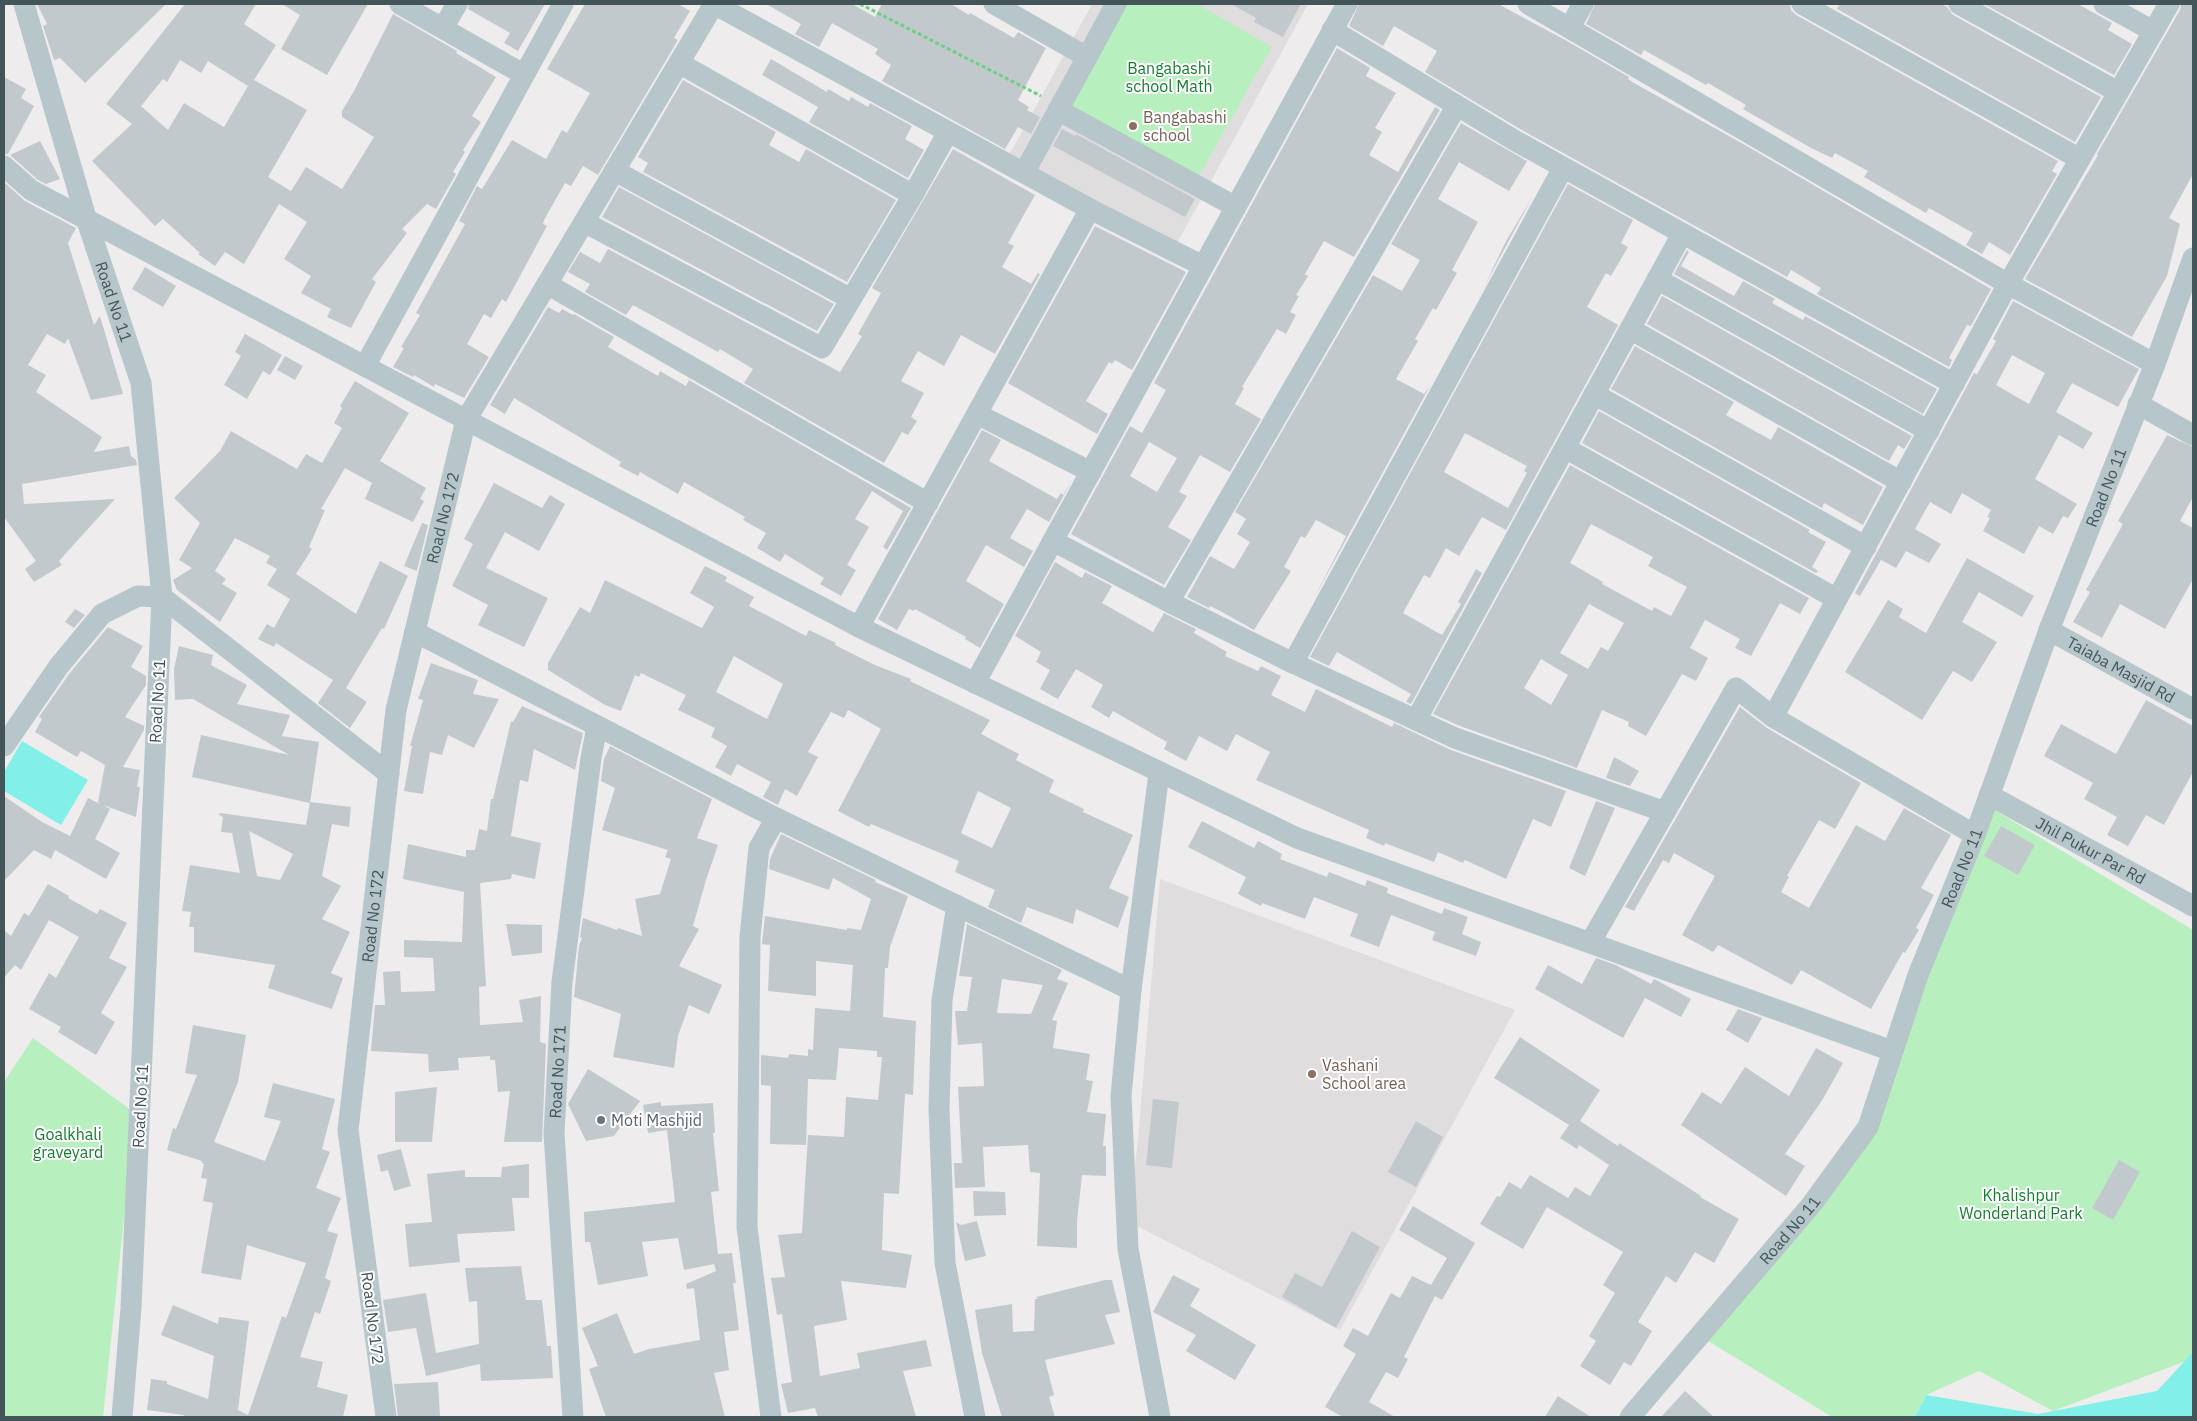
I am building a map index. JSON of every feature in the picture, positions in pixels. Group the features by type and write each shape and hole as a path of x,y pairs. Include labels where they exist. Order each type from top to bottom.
{"street":[{"name":"Road No 11","path":"24,4 86,218 141,383 162,597 131,1308 122,1417"},
{"path":"400,4 523,74"},
{"path":"443,28 457,4"},
{"path":"365,366 523,74 563,4"},
{"path":"714,4 1090,209 1203,266"},
{"name":"Road No 172","path":"386,1417 348,1130 396,710 466,420 714,4"},
{"path":"994,4 1087,57"},
{"path":"1024,173 1116,4"},
{"path":"975,683 1347,4"},
{"path":"1528,4 2008,284 2155,364"},
{"path":"1570,27 1583,4"},
{"path":"1802,4 2080,159"},
{"path":"1959,4 2118,92"},
{"path":"2104,4 2153,31"},
{"path":"1773,717 2008,284 2169,4"},
{"path":"1332,30 1456,107 1954,384"},
{"path":"679,63 913,195"},
{"path":"1170,602 1456,107"},
{"path":"1058,110 1236,207"},
{"path":"584,222 822,348 913,195 948,132"},
{"path":"4,166 31,190 859,627 1159,773 1298,838 1892,1051"},
{"path":"1293,663 1564,168"},
{"path":"615,171 851,299"},
{"path":"859,627 1090,209"},
{"path":"1416,720 1682,234"},
{"name":"Road No 11","path":"1630,1417 1812,1204 1868,1127 1918,975 1975,835 2049,630 2155,364 2193,258"},
{"path":"1657,279 1929,431"},
{"path":"548,284 928,503"},
{"path":"1630,329 1901,482"},
{"path":"1594,394 1866,547"},
{"path":"2138,404 2193,435"},
{"path":"977,414 1090,472"},
{"path":"1565,448 1838,599"},
{"path":"1053,541 1293,663 1455,738 1665,812"},
{"path":"4,746 58,666 102,614 138,596 162,597 389,774"},
{"name":"Taiaba Masjid Rd","path":"2049,630 2193,709"},
{"path":"415,632 776,818 1131,990"},
{"path":"1590,943 1736,688 1773,717 1975,835"},
{"name":"Road No 171","path":"573,1417 554,1134 562,982 591,758 597,727"},
{"path":"1159,773 1131,990 1121,1096 1128,1250 1160,1417"},
{"name":"Jhil Pukur Par Rd","path":"1989,795 2193,906"},
{"path":"771,1417 747,1228 750,937 759,848 776,818"},
{"path":"957,905 942,1000 939,1109 946,1263 975,1417"}],"path":[{"path":"860,4 1041,96"}],"shaded area":[{"name":"Bangabashi school","path":"1092,4 1308,4 1176,245 1008,157"},
{"name":"Vashani School area","path":"1160,879 1515,1010 1340,1330 1129,1222"}],"green space":[{"name":"Bangabashi school Math","path":"1125,4 1197,4 1272,47 1197,179 1068,105"},
{"name":"Khalishpur Wonderland Park","path":"1986,805 2193,930 2193,1352 2186,1361 2053,1411 1979,1371 1926,1395 1915,1417 1832,1417 1700,1336 1868,1127"},
{"name":"Goalkhali graveyard","path":"33,1038 135,1113 103,1417 4,1417 4,1082"}],"water":[{"path":"22,741 88,780 61,825 4,791 4,772"},
{"path":"2193,1352 2193,1417 1915,1417 1926,1395 2038,1414 2157,1391"}],"building":[{"path":"37,4 166,4 85,83 60,58 54,60 43,26 47,24"},
{"path":"185,4 256,4 244,24 276,45 254,80 307,110 268,177 291,191 306,167 342,189 374,137 342,117 342,111 393,14 457,51 456,53 496,77 472,116 481,122 463,150 465,152 453,172 456,174 436,209 427,204 402,229 407,233 372,279 376,282 351,328 327,317 331,309 301,293 311,276 284,259 307,222 279,204 244,264 225,252 215,266 198,254 200,253 163,219 155,226 92,161 132,124 106,104","holes":["180,60 201,73 208,61 248,86 224,127 184,103 168,130 141,106 163,79 167,82"]},
{"path":"282,4 368,4 327,75 281,49 300,15"},
{"path":"469,4 545,4 518,51 504,43 510,33 468,9"},
{"path":"585,4 678,4 690,11 674,38 678,40 598,175 583,166 571,186 565,183 544,220 543,224 547,226 506,302 502,299 491,318 484,314 467,344 489,357 464,398 435,384 434,387 414,375 413,377 393,367 404,348 401,347 420,315 416,313 465,224 459,221 477,186 482,189 512,140 546,159 562,130 567,133 590,93 547,69"},
{"path":"766,4 852,4 875,17 882,4 951,4 1014,38 1018,32 1046,48 1018,100 1029,107 1027,110 1040,117 1031,134 1018,127 1005,149 882,81 891,65 875,54 878,49 832,23 819,47 795,34 801,24"},
{"path":"1231,4 1301,4 1283,37 1254,22 1256,18"},
{"path":"1359,4 1498,4 1567,41 1629,77 1628,79 1634,83 1745,145 1991,289 1971,326 1967,325 1949,358 1952,360 1949,367 1817,294 1821,288 1791,270 1787,277 1520,129 1425,72 1437,51 1394,26 1383,46 1349,26"},
{"path":"1595,4 1790,4 1791,10 1796,15 2058,161 2052,171 2057,174 2010,255 1989,242 1982,254 1966,245 1973,233 1929,208 1926,213 1864,177 1868,171 1835,153 1832,158 1811,148 1743,109 1746,105 1708,83 1706,85 1644,50 1641,55 1586,24"},
{"path":"1840,4 1941,4 1947,7 1953,15 2101,97 2075,142 1837,9"},
{"path":"1984,4 2078,4 2112,23 2108,30 2132,44 2114,75"},
{"path":"2181,4 2193,4 2193,174 2169,218 2180,224 2167,276 2132,337 2025,279 2098,155 2180,10"},
{"path":"1337,48 1370,68 1366,76 1396,93 1375,128 1382,132 1369,155 1398,172 1435,107 1440,110 1354,257 1324,241 1305,274 1308,276 1296,295 1299,296 1290,312 1296,315 1286,334 1277,329 1242,387 1244,388 1235,404 1261,419 1230,472 1200,455 1179,492 1187,496 1168,527 1191,540 1164,585 1071,534 1130,426 1142,433 1166,390 1154,383","holes":["1149,442 1177,458 1157,492 1130,476"]},
{"path":"771,59 827,92 828,89 849,101 851,97 868,107 870,103 912,126 905,139 924,150 908,178 809,122 818,107 762,75"},
{"path":"4,77 26,89 21,98 34,106 8,154 4,154"},
{"path":"683,80 776,132 769,145 799,162 806,149 896,200 847,282 643,172 648,163 638,157"},
{"path":"1461,123 1527,161 1509,191 1459,162 1438,199 1478,222 1452,270 1457,273 1436,310 1433,308 1415,339 1418,341 1396,379 1424,394 1430,386 1313,600 1346,536 1316,520 1305,538 1301,536 1284,567 1291,571 1254,630 1210,606 1209,608 1187,597 1210,556 1234,569 1250,542 1237,534 1246,519 1235,512 1373,275 1402,291 1420,260 1391,244"},
{"path":"1062,129 1075,136 1076,134 1195,199 1185,217 1053,146"},
{"path":"40,141 60,179 46,184 38,180 10,155"},
{"path":"953,149 1035,195 1008,243 1014,246 1002,267 1031,284 1038,273 1040,274 995,354 961,335 944,366 918,351 901,381 924,393 911,417 917,421 908,435 902,432 884,463 744,383 753,369 720,349 718,352 633,305 626,315 585,292 590,284 568,272 580,252 600,263 608,249 840,372 862,336 858,334 881,293 872,288"},
{"path":"4,182 25,201 76,228 68,243 94,325 100,316 123,394 91,400 68,338 65,344 47,334 28,365 46,375 36,392 102,437 94,452 129,446 131,456 136,460 137,465 22,484 24,504 115,499 59,561 62,565 34,582 25,569 36,561 4,517"},
{"path":"1568,184 1633,220 1621,243 1628,247 1611,276 1606,273 1587,307 1618,325 1506,530 1482,517 1459,556 1446,548 1430,578 1424,575 1403,613 1442,635 1461,604 1458,602 1476,569 1482,573 1411,704 1406,702 1411,694 1337,652 1329,666 1310,657","holes":["1465,433 1527,466 1524,471 1527,473 1508,508 1444,472"]},
{"path":"619,187 834,304 817,331 602,217"},
{"path":"1534,194 1484,287 1505,243"},
{"path":"1095,226 1186,272 1132,370 1115,360 1112,364 1109,362 1086,401 1108,414 1097,434 1008,383"},
{"path":"1687,250 1689,252 1681,266 1734,296 1743,281 1775,299 1772,303 1803,320 1805,316 1937,389 1923,414 1674,274"},
{"path":"145,267 176,286 163,307 132,289"},
{"path":"1662,296 1912,436 1904,449 1898,445 1889,461 1647,324"},
{"path":"2013,301 2139,369 2118,407 2072,383 2056,412 2093,433 2083,449 2059,435 2035,479 2077,504 2068,518 2063,516 2053,534 2039,526 2024,554 1983,531 1990,518 1987,517 1991,510 1962,493 1951,514 1930,502 1915,529 1941,544 1929,563 1906,551 1896,568 1881,560 1860,596 1855,593 1974,373 1977,374 1996,341 1993,339","holes":["2012,355 2045,373 2029,404 1996,385"]},
{"path":"548,307 559,313 562,309 574,314 614,337 608,347 658,376 660,371 686,386 689,380 911,508 887,550 883,547 903,511 872,491 855,519 869,527 847,565 856,570 841,596 820,584 824,578 785,554 780,562 757,548 766,533 743,520 745,517 684,482 678,494 640,472 638,476 619,466 621,462 514,398 505,414 490,405"},
{"path":"245,334 282,355 270,375 263,371 247,399 224,385 241,356 235,352"},
{"path":"1635,346 1734,402 1726,415 1771,440 1778,427 1883,487 1863,525 1824,503 1822,508 1611,389"},
{"path":"285,356 303,366 295,380 277,370"},
{"path":"355,381 409,413 380,461 426,488 420,499 424,501 413,522 365,499 372,483 345,468 321,509 325,510 309,547 312,549 296,574 356,614 380,561 408,576 384,629 382,628 346,688 367,702 350,728 318,703 333,680 276,643 274,647 258,639 267,624 274,628 290,599 267,585 277,569 266,563 270,556 235,538 215,571 226,579 222,584 237,593 220,622 177,590 173,580 192,568 179,560 200,523 174,498 220,451 231,431 297,469 306,454 322,463 342,428 334,423 342,408 340,406"},
{"path":"1599,411 1810,530 1808,532 1826,542 1812,567 1818,571 1816,573 1582,443"},
{"path":"982,430 1001,440 989,461 1057,499 1061,493 1063,495 1074,477 1049,522 1027,509 1010,538 1033,551 1024,567 986,545 966,581 1004,604 980,648 965,639 966,637 915,609 914,611 909,609 897,630 878,619"},
{"path":"2167,435 2193,447 2193,497 2180,521 2193,528 2193,579 2165,629 2120,604 2102,638 2073,622 2090,592 2086,590 2123,524 2118,521"},
{"path":"1570,465 1809,598 1800,614 1780,603 1751,656 1735,648 1740,639 1705,620 1690,648 1708,658 1696,681 1682,674 1646,736 1628,726 1629,722 1602,710 1577,768 1460,726 1433,714","holes":["1591,524 1653,557 1648,566 1687,587 1671,616 1654,607 1652,611 1602,584 1603,582 1570,563","1589,604 1624,623 1608,651 1601,647 1588,669 1560,653","1541,659 1568,675 1551,705 1524,688"]},
{"path":"494,483 542,508 550,495 565,504 539,551 505,532 486,568 548,598 524,647 478,625 488,605 452,586 473,544 464,539"},
{"path":"422,523 428,525 417,571 404,566"},
{"path":"1967,558 2034,596 2022,617 1979,592 1962,622 1997,642 1972,682 1953,671 1922,720 1845,672 1888,600 1903,609 1899,617 1926,633"},
{"path":"1055,562 1082,578 1085,572 1112,586 1102,603 1153,632 1164,613 1196,629 1194,633 1227,652 1225,656 1258,671 1261,666 1281,676 1271,695 1305,712 1316,689 1392,727 1394,723 1451,750 1566,791 1551,827 1533,819 1506,879 1465,860 1463,863 1438,852 1434,862 1385,843 1384,846 1366,838 1369,830 1256,780 1270,752 1236,734 1227,751 1199,736 1186,761 1164,749 1167,742 1113,711 1109,718 1091,707 1103,685 1076,669 1058,699 1040,689 1050,670 1036,662 1041,652 1015,636"},
{"path":"705,566 727,577 725,581 754,597 749,606 806,636 809,630 875,665 911,679 910,681 990,720 981,734 1019,754 1016,760 1054,780 1049,792 1084,809 1083,812 1133,835 1109,888 1129,897 1118,928 1076,909 1073,924 1027,907 1021,923 988,907 995,890 955,872 959,861 871,824 869,827 838,811 881,729 848,710 844,718 831,712 808,752 818,757 797,796 785,789 778,805 763,797 771,782 737,764 731,776 715,767 727,746 711,737 715,728 678,710 686,695 641,673 639,677 635,675 621,711 605,705 548,670 548,663 580,607 590,613 605,580 702,628 714,607 690,593","holes":["734,656 783,684 767,719 716,692","978,791 1011,808 992,848 961,833"]},
{"path":"75,609 85,615 74,628 65,622"},
{"path":"108,627 143,646 131,667 146,676 146,685 125,717 144,726 144,730 123,767 140,770 137,787 140,787 136,817 103,805 110,809 95,839 120,853 106,879 55,850 51,859 34,850 4,881 4,796 42,822 70,836 88,798 100,804 98,802 105,765 81,751 77,757 35,732 42,719 39,717 69,674"},
{"path":"179,646 213,655 211,665 247,685 237,704 290,715 282,736 319,742 310,803 192,777 201,735 289,755 193,699 175,700 174,669"},
{"path":"431,663 478,680 473,694 499,699 474,748 448,735 442,755 430,752 423,794 404,791 412,746 410,746 423,700 418,699"},
{"path":"2146,700 2193,726 2193,772 2164,825 2146,815 2128,846 2107,835 2117,817 2084,799 2093,783 2044,756 2061,724 2116,754"},
{"path":"522,706 583,733 575,770 534,749 528,782 520,780 511,836 541,843 535,879 512,874 511,879 480,883 486,986 479,987 480,1025 523,1022 519,1000 541,996 540,1042 546,1044 542,1142 504,1142 510,1091 498,1092 495,1060 490,1060 490,1056 458,1058 459,1070 429,1072 428,1054 371,1051 375,1005 385,1005 383,972 400,971 401,992 435,991 433,958 404,957 404,940 462,942 464,892 403,879 408,844 466,857 466,850 475,850 479,829 487,831 491,799 493,799 511,721 513,722"},
{"path":"1740,707 1767,728 1861,783 1835,829 1819,820 1787,876 1789,877 1781,892 1809,908 1856,825 1885,841 1904,808 1951,835 1921,888 1934,895 1916,928 1919,930 1905,953 1903,952 1871,1009 1801,970 1792,985 1718,945 1713,952 1682,935 1715,876 1674,853 1669,863 1663,860 1634,911 1625,907"},
{"path":"610,746 712,799 697,838 718,845 693,926 699,929 679,966 722,985 709,1014 689,1005 678,1036 674,1068 613,1057 621,1014 574,997 583,918 617,930 618,928 642,936 635,899 660,894 671,859 665,857 668,850 602,830 615,788 601,781 604,759"},
{"path":"1614,757 1639,771 1630,786 1606,778"},
{"path":"1596,801 1615,808 1585,876 1569,868"},
{"path":"310,802 351,807 349,827 332,824 322,876 341,886 322,919 350,932 331,973 343,978 332,1009 268,988 275,965 194,952 194,927 189,927 191,912 182,911 190,865 240,873 232,833 221,832 223,817 219,815 220,813 306,825","holes":["249,831 293,854 280,880 257,876"]},
{"path":"1202,821 1254,848 1258,841 1282,854 1280,859 1327,877 1329,872 1365,886 1367,880 1388,888 1387,893 1442,914 1444,908 1468,917 1462,934 1481,942 1476,956 1432,940 1435,932 1391,915 1379,947 1350,936 1358,914 1314,897 1305,919 1262,903 1261,906 1238,894 1246,877 1188,847"},
{"path":"2001,826 2035,845 2018,875 1984,856"},
{"path":"781,834 876,880 875,882 908,896 890,947 888,968 885,968 883,1017 916,1021 913,1095 905,1094 899,1194 884,1193 882,1250 912,1255 906,1288 841,1281 847,1320 814,1326 820,1376 860,1368 857,1353 926,1340 932,1366 903,1371 916,1417 818,1417 815,1408 788,1413 781,1384 792,1382 782,1314 777,1315 771,1278 785,1277 778,1235 802,1233 808,1135 844,1137 846,1097 878,1100 882,1057 877,1057 877,1051 839,1048 836,1080 808,1079 806,1145 770,1144 771,1086 761,1085 761,1055 788,1058 789,1054 808,1056 808,1049 813,1050 815,1008 850,1011 853,965 816,961 816,996 768,991 770,945 762,944 765,916 847,930 847,928 861,930 871,899 833,878 829,890 769,869 770,859"},
{"path":"48,884 97,914 100,909 127,923 109,958 127,967 101,1013 115,1022 96,1055 58,1032 61,1027 29,1009 49,973 56,978 79,937 49,920 21,970 15,965 4,978 4,930 11,936 24,913 29,916"},
{"path":"506,924 542,925 542,953 512,956"},
{"path":"967,924 1062,970 1057,979 1068,983 1052,1020 1057,1021 1053,1048 1090,1054 1086,1080 1093,1081 1087,1112 1106,1114 1103,1146 1106,1146 1106,1176 1082,1175 1077,1221 1077,1248 1037,1246 1040,1173 1030,1172 1028,1145 983,1147 985,1187 955,1188 954,1163 962,1163 958,1087 984,1086 982,1043 958,1045 955,1011 967,1011 972,977 959,976","holes":["1002,979 1043,985 1031,1014 997,1013"]},
{"path":"1596,958 1616,965 1651,984 1654,979 1691,999 1681,1017 1645,998 1623,1038 1535,989 1548,965 1582,984"},
{"path":"1738,1009 1762,1018 1748,1043 1726,1030"},
{"path":"193,1025 246,1035 238,1082 214,1142 265,1161 281,1121 264,1117 273,1083 335,1099 322,1149 330,1152 316,1188 341,1198 327,1231 338,1234 325,1278 331,1281 320,1314 315,1312 300,1357 323,1362 317,1387 348,1395 343,1417 183,1417 184,1415 147,1410 151,1379 167,1381 167,1384 208,1399 214,1356 161,1335 173,1305 218,1324 219,1317 249,1321 238,1410 248,1415 282,1316 286,1318 306,1263 247,1245 241,1280 201,1273 213,1203 203,1201 207,1179 201,1178 204,1164 202,1161 167,1150 173,1128 176,1129 197,1075 185,1073"},
{"path":"1520,1037 1600,1090 1580,1121 1618,1146 1619,1143 1700,1197 1739,1219 1714,1263 1695,1252 1676,1283 1666,1276 1638,1322 1652,1331 1631,1366 1624,1362 1610,1385 1580,1366 1596,1341 1589,1336 1615,1293 1603,1285 1623,1252 1547,1207 1523,1249 1480,1224 1497,1196 1500,1197 1509,1182 1521,1189 1530,1175 1568,1198 1575,1187 1590,1196 1609,1165 1579,1145 1577,1149 1560,1138 1569,1125 1494,1078"},
{"path":"1816,1048 1843,1063 1823,1099 1785,1154 1805,1166 1786,1196 1681,1125 1702,1092 1721,1104 1745,1067 1789,1096"},
{"name":"Moti Mashjid","path":"588,1069 640,1101 614,1136 586,1141 568,1104"},
{"path":"437,1087 432,1142 395,1142 395,1092"},
{"path":"1153,1099 1179,1102 1172,1168 1146,1165"},
{"path":"661,1102 661,1106 713,1103 715,1133 713,1133 719,1191 711,1192 718,1254 732,1253 736,1283 733,1283 739,1330 724,1332 729,1370 714,1373 725,1417 606,1417 589,1369 598,1366 582,1328 617,1313 634,1354 649,1349 700,1340 694,1288 687,1289 686,1284 716,1271 714,1264 684,1270 678,1238 642,1242 648,1276 598,1285 590,1242 585,1242 584,1212 675,1202 667,1130 648,1133 643,1105"},
{"path":"1416,1121 1443,1137 1416,1187 1388,1172"},
{"path":"401,1149 411,1186 394,1191 388,1170 381,1172 377,1155"},
{"path":"2119,1160 2140,1172 2113,1220 2092,1208"},
{"path":"529,1164 529,1198 512,1198 515,1231 457,1234 460,1262 409,1267 405,1224 432,1222 427,1174 465,1170 465,1177 501,1177 502,1167"},
{"path":"973,1191 1005,1192 1006,1215 974,1216"},
{"path":"1413,1206 1475,1243 1442,1300 1435,1296 1404,1357 1408,1359 1398,1378 1386,1372 1369,1402 1395,1417 1343,1417 1325,1407 1356,1354 1343,1346 1353,1328 1368,1336 1391,1293 1400,1298 1412,1276 1431,1285 1447,1258 1399,1230"},
{"path":"977,1221 986,1256 965,1261 956,1222 961,1225"},
{"path":"1352,1231 1380,1247 1336,1328 1282,1297 1295,1273 1322,1287"},
{"path":"521,1266 526,1300 542,1300 547,1346 551,1346 553,1378 481,1381 480,1364 426,1376 416,1328 388,1332 383,1300 426,1293 436,1353 479,1344 477,1301 469,1302 465,1268"},
{"path":"1173,1275 1200,1289 1190,1306 1256,1345 1235,1380 1186,1351 1196,1335 1153,1312"},
{"path":"1105,1280 1112,1280 1120,1312 1105,1315 1115,1344 1045,1360 1054,1395 1049,1397 1055,1417 1002,1417 982,1353 975,1310 1012,1304 1013,1332 1034,1331 1035,1299 1038,1299 1036,1297"},
{"path":"438,1382 440,1417 398,1417 394,1384"},
{"path":"1685,1391 1714,1417 1661,1417"},
{"path":"1558,1396 1591,1417 1545,1417"}],"place":[{"name":"Bangabashi school","path":"1133,126"},
{"name":"Vashani School area","path":"1312,1074"},
{"name":"Moti Mashjid","path":"601,1120"}]}
